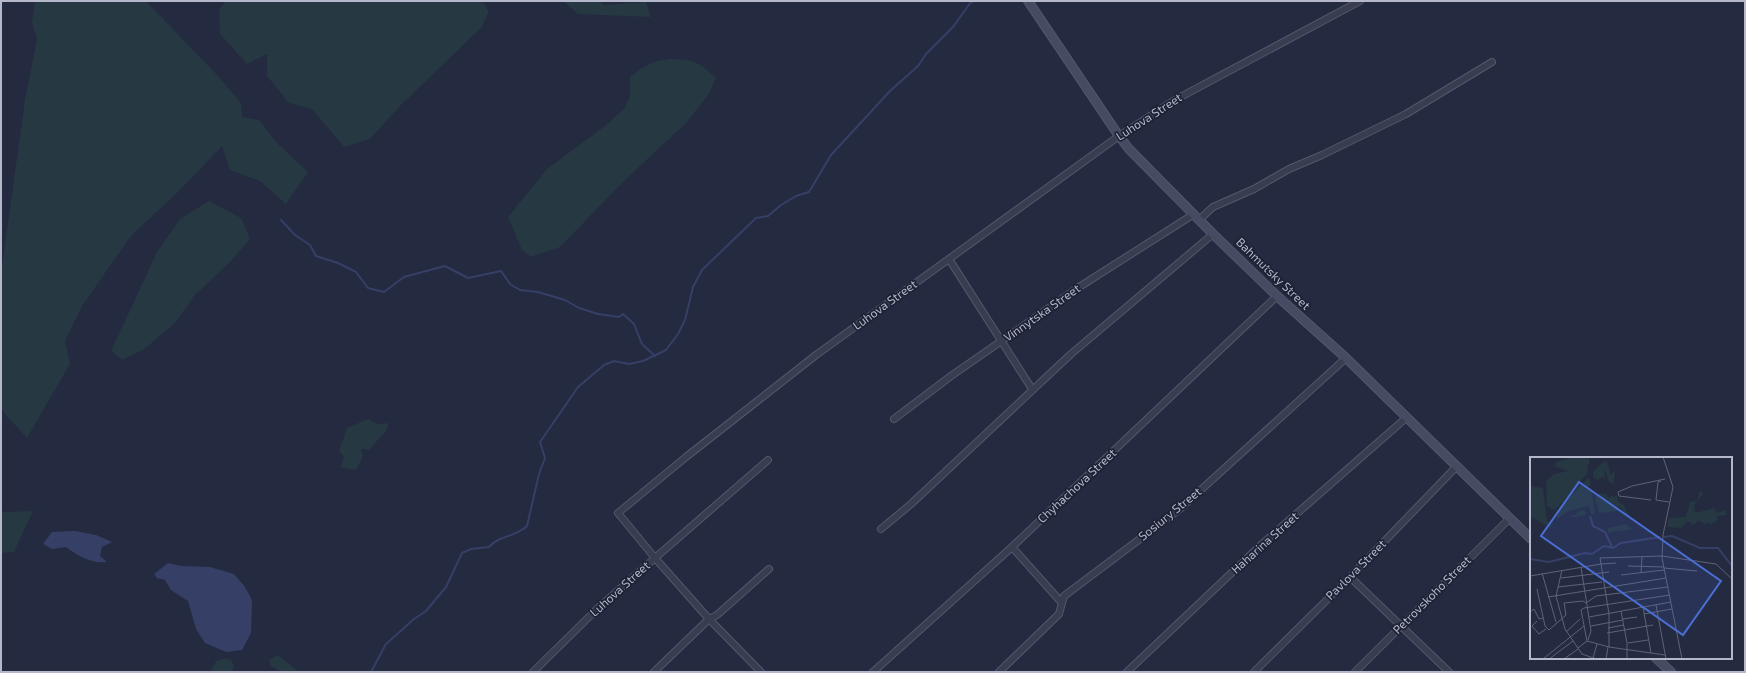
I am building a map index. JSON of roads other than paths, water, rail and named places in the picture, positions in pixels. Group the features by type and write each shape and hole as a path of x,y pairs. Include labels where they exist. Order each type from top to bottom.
{"main road":[{"name":"Bahmutsky Street","path":"1028,1 1119,136 1213,234 1277,296 1346,358 1530,538"},
{"path":"1657,659 1671,672"}],"street":[{"name":"Luhova Street","path":"533,672 597,609 655,558 618,513 686,457 816,355 1119,136 1173,101 1360,1"},
{"name":"Vinnytska Street","path":"894,419 951,376 1076,289 1196,217 1213,207 1254,189 1288,169 1322,155 1406,114 1492,62"},
{"path":"881,529 911,504 1071,354 1213,234"},
{"path":"949,259 1032,389"},
{"name":"Chyhachova Street","path":"873,672 1012,547 1277,296"},
{"name":"Sosiury Street","path":"999,672 1059,614 1064,596 1181,508 1346,358"},
{"name":"Haharina Street","path":"1127,672 1262,544 1406,418"},
{"path":"761,672 709,619 655,558 768,460"},
{"name":"Pavlova Street","path":"1254,672 1350,577 1456,467"},
{"name":"Petrovskoho Street","path":"1355,672 1510,518"},
{"path":"1012,547 1062,603"},
{"path":"654,672 709,619 717,615 769,569"},
{"path":"1350,577 1449,672"}],"water":[{"path":"75,531 96,535 112,542 102,547 100,556 107,562 91,561 66,547 52,549 43,544 52,532"},
{"path":"168,563 181,566 210,567 234,574 245,587 252,600 251,633 242,650 226,652 205,643 196,629 188,601 171,590 165,580 157,578 154,574"}],"waterway":[{"path":"371,672 386,644 414,619 426,611 446,587 462,553 471,549 489,547 498,540 523,530 527,526 539,474 545,458 540,442 578,387 604,365 614,361 629,364 643,361 666,350 678,334 685,320 693,287 702,270 756,218 768,216 781,205 796,196 809,192 831,155 890,91 918,66 926,54 953,27 971,2 976,1"},
{"path":"281,220 295,235 310,245 316,256 338,263 356,272 368,288 384,292 404,277 445,266 468,278 501,271 510,284 520,290 538,292 565,300 579,308 598,314 619,317 623,314 634,324 642,344 655,356"}]}
